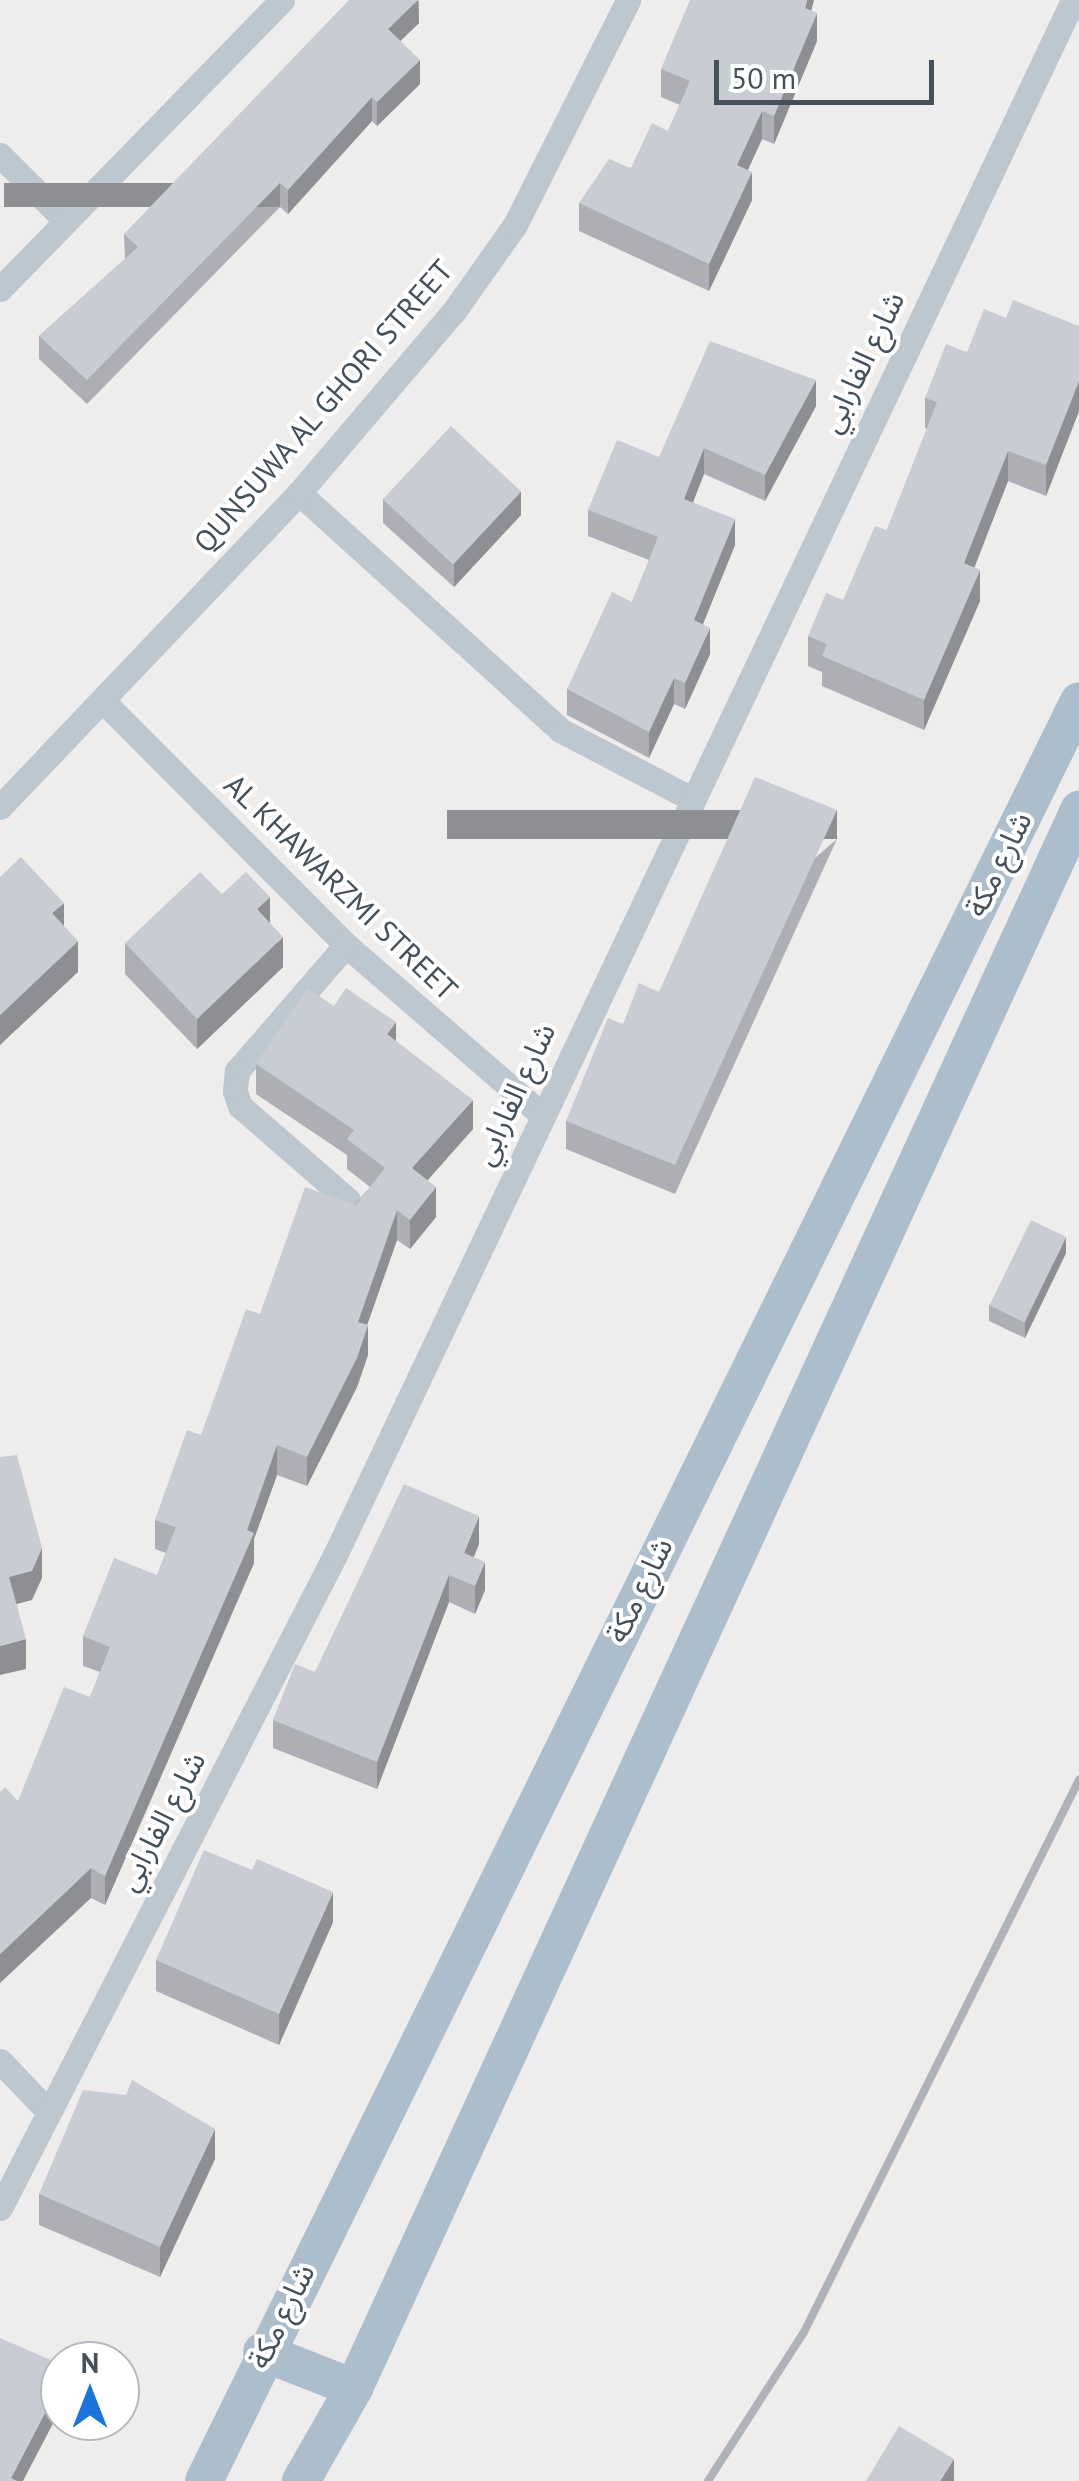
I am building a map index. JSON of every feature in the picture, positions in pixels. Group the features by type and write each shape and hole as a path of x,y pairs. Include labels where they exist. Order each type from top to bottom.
{"main road":[{"name":"شارع مكة","path":"204,2481 262,2352 1079,701"},
{"name":"شارع مكة","path":"301,2481 354,2388 1079,810"},
{"path":"262,2352 354,2388"}],"street":[{"path":"0,289 282,0"},
{"name":"QUNSUWA AL GHORI STREET","path":"0,807 299,493 516,225 628,0"},
{"name":"شارع الفارابي","path":"0,2208 46,2109 336,1553 688,797 1074,0"},
{"path":"0,154 66,221"},
{"path":"299,493 560,730 688,797"},
{"name":"AL KHAWARZMI STREET","path":"102,700 346,946 541,1114"},
{"path":"346,946 237,1072 235,1090 240,1106 348,1200"},
{"path":"0,2061 46,2109"}],"building":[{"path":"349,0 418,0 388,29 420,60 377,102 372,97 288,190 280,183 87,380 39,336 138,247 124,234"},
{"path":"690,0 807,0 805,8 817,13 774,116 762,111 737,165 752,172 709,264 579,203 609,159 631,168 652,123 668,131 690,81 661,69"},
{"path":"1013,300 1079,326 1079,381 1046,465 1008,451 964,563 980,570 924,700 822,656 827,644 808,636 826,593 843,600 875,526 887,530 937,402 925,398 946,344 967,352 984,309 1006,318"},
{"path":"710,341 816,380 765,475 704,448 684,499 735,519 694,620 710,628 685,683 674,678 649,732 567,689 612,592 632,602 658,537 588,510 617,440 659,457"},
{"path":"451,426 521,491 453,565 383,499"},
{"path":"755,777 837,810 675,1165 566,1121 608,1018 623,1024 639,983 659,992"},
{"path":"21,857 64,903 52,913 78,941 0,1015 0,877"},
{"path":"200,872 222,894 246,872 270,897 257,909 283,937 197,1019 125,943"},
{"path":"307,988 334,1006 346,988 396,1022 387,1034 473,1100 412,1168 436,1187 410,1220 397,1210 358,1322 368,1325 357,1358 307,1457 277,1445 247,1530 254,1533 105,1876 91,1868 0,1954 0,1792 5,1787 18,1801 64,1687 90,1697 110,1647 83,1636 114,1558 157,1575 176,1527 155,1520 187,1430 201,1435 246,1309 260,1314 305,1187 356,1205 385,1168 347,1139 354,1130 256,1064"},
{"path":"1031,1220 1066,1237 1024,1322 989,1305"},
{"path":"17,1455 42,1548 32,1571 9,1577 26,1639 0,1646 0,1457"},
{"path":"404,1484 479,1516 464,1553 485,1562 475,1586 449,1575 377,1762 273,1720 295,1664 315,1672"},
{"path":"204,1850 252,1870 257,1859 333,1892 279,2014 156,1960"},
{"path":"132,2080 215,2129 160,2247 39,2194 83,2090 126,2095"},
{"path":"0,2338 40,2355 40,2422 11,2478 17,2481 0,2481"},
{"path":"899,2426 954,2459 940,2481 866,2481"}],"railway":[{"path":"708,2481 804,2332 1079,1780"}]}
